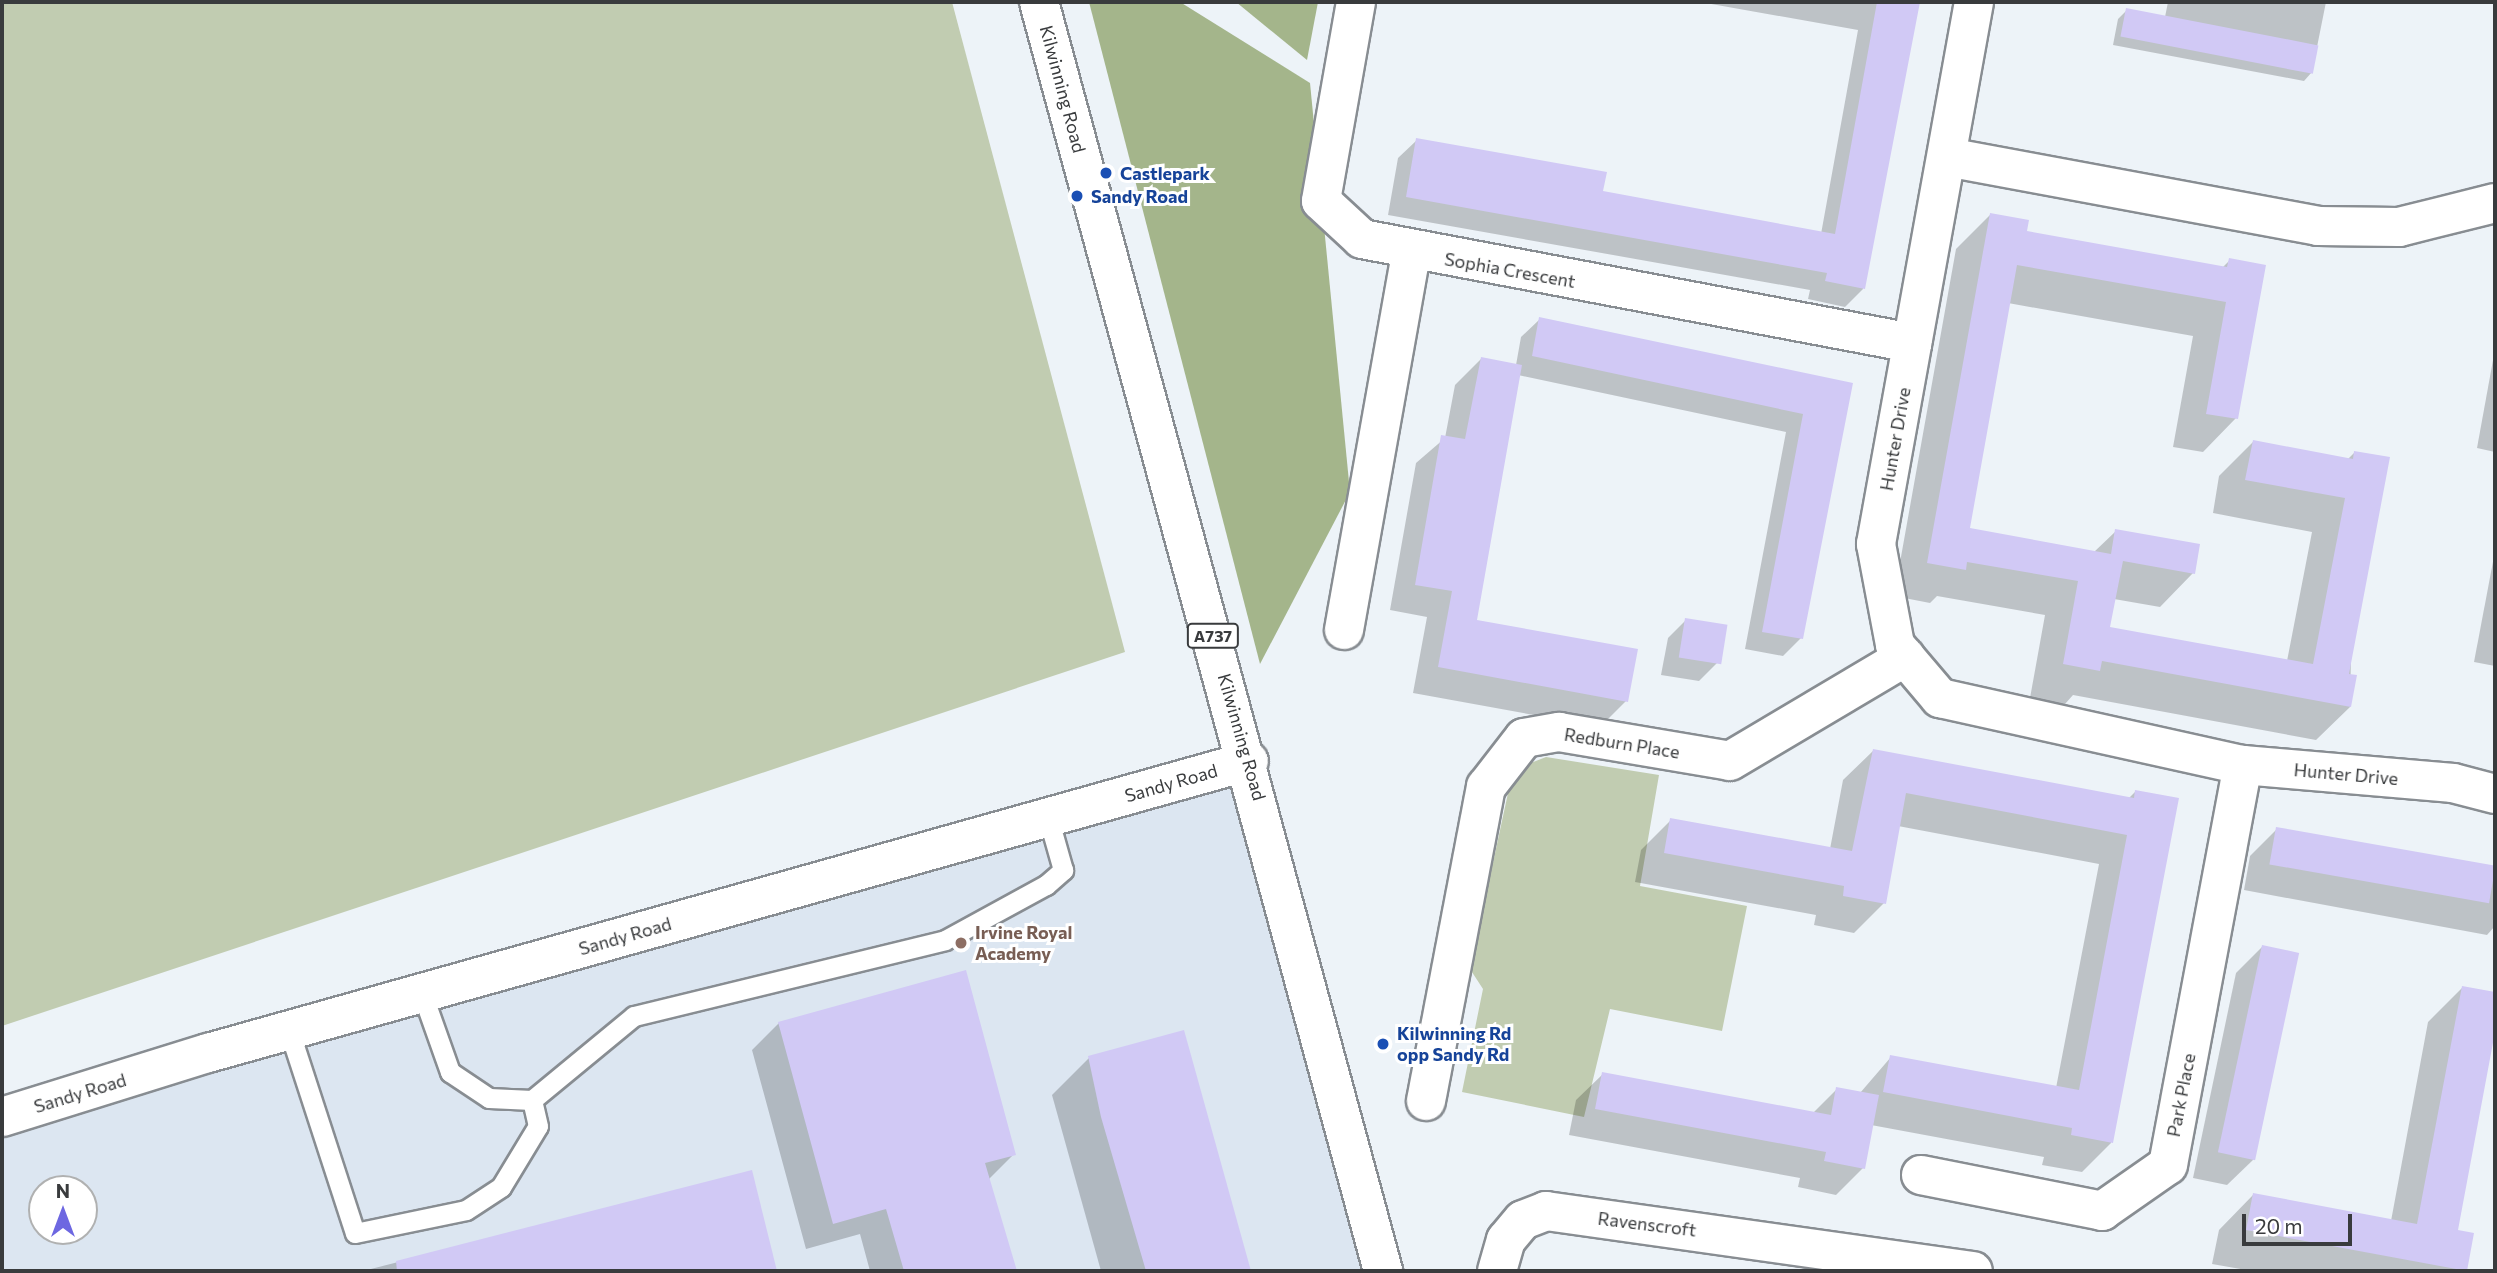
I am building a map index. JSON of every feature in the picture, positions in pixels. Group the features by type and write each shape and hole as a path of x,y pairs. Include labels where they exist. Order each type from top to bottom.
{"street":[{"name":"Kilwinning Road","path":"1039,2 1249,761 1382,1271"},
{"name":"Sophia Crescent","path":"1356,2 1321,201 1362,239 1411,252 1912,343"},
{"path":"1974,2 1947,157 2318,226 2399,227 2495,203"},
{"name":"Hunter Drive","path":"1947,157 1876,544 1895,645 1940,698 2243,765 2453,783 2495,794"},
{"path":"1344,630 1411,252"},
{"name":"Redburn Place","path":"1426,1101 1486,787 1524,738 1559,732 1730,761 1905,657"},
{"name":"Sandy Road","path":"2,1117 289,1030 1249,761"},
{"name":"Park Place","path":"1922,1175 2102,1211 2168,1165 2243,765"},
{"name":"Ravenscroft","path":"1496,1271 1506,1240 1522,1220 1546,1211 1833,1259 1973,1271"}],"lane":[{"path":"422,993 450,1072 489,1098 532,1100 634,1016 945,940 1035,891 1063,870 1048,817"},
{"path":"289,1030 355,1233 467,1210 501,1187 538,1126 532,1100"}],"shaded area":[{"name":"Irvine Royal Academy","path":"1249,761 1383,1271 2,1271 2,1126"}],"green space":[{"path":"2,2 952,2 1125,652 2,1026"},
{"path":"1089,2 1180,2 1310,83 1350,492 1260,664"},
{"path":"1236,2 1318,2 1307,60"},
{"path":"1546,757 1659,775 1640,886 1747,906 1722,1031 1610,1009 1584,1117 1462,1092 1483,989 1470,969 1513,770"}],"building":[{"path":"1877,2 1920,2 1865,289 1825,281 1827,273 1406,197 1416,138 1607,172 1603,191 1835,234"},
{"path":"2126,8 2318,45 2313,74 2120,36"},
{"path":"1990,213 2029,220 2027,231 2227,267 2229,258 2266,265 2238,419 2206,414 2226,302 2017,265 1970,528 2111,554 2115,529 2200,544 2195,574 2123,561 2110,627 2313,664 2345,498 2245,480 2253,440 2353,459 2354,451 2390,457 2349,674 2357,675 2351,707 2102,661 2100,671 2063,664 2078,581 1967,562 1966,570 1927,563"},
{"path":"1539,317 1853,383 1803,639 1762,632 1803,414 1532,356"},
{"path":"1481,357 1522,365 1477,620 1638,649 1628,702 1438,667 1452,591 1415,585 1441,435 1465,439"},
{"path":"1685,618 1727,625 1721,664 1679,658"},
{"path":"1873,749 2134,798 2135,790 2179,798 2113,1143 2071,1135 2072,1128 1883,1092 1890,1055 2079,1090 2127,835 1906,793 1886,904 1843,896 1844,886 1664,853 1670,818 1852,851"},
{"path":"2276,827 2495,866 2489,903 2269,864"},
{"path":"2262,945 2299,953 2255,1160 2218,1152"},
{"path":"966,970 1016,1155 985,1163 1017,1271 904,1271 886,1209 833,1224 778,1022"},
{"path":"2462,986 2495,992 2495,1032 2458,1230 2474,1233 2467,1271 2246,1230 2253,1193 2417,1224"},
{"path":"1184,1030 1251,1271 1146,1271 1101,1117 1088,1056"},
{"path":"1602,1072 1831,1115 1836,1087 1879,1095 1865,1169 1824,1161 1826,1152 1595,1109"},
{"path":"752,1170 777,1271 397,1271 396,1261"}],"place":[{"name":"Castlepark","path":"1106,173"},
{"name":"Sandy Road","path":"1077,196"},
{"name":"Irvine Royal Academy","path":"961,943"},
{"name":"Kilwinning Rd opp Sandy Rd","path":"1383,1044"}]}
